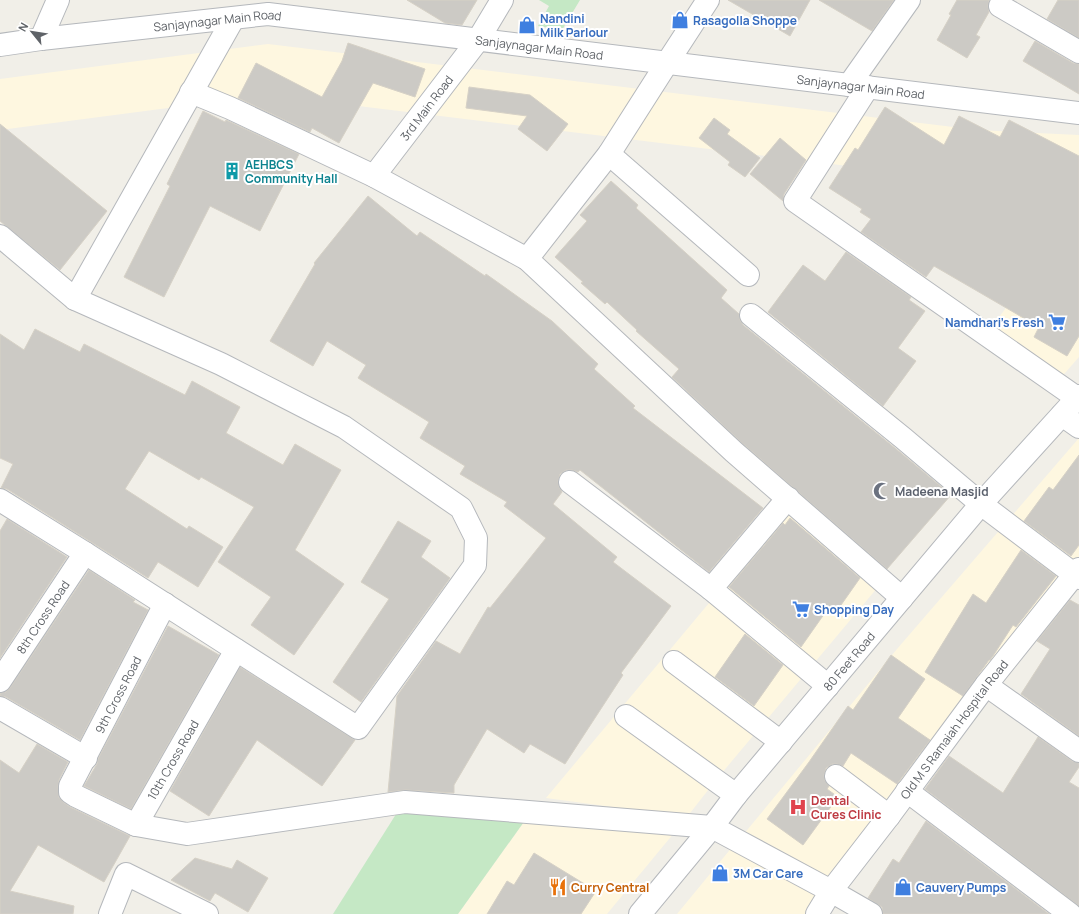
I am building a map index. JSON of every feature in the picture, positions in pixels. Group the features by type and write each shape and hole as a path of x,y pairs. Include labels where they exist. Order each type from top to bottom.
{"street":[{"path":"41,39 58,0"},
{"name":"3rd Main Road","path":"374,176 478,40 502,0"},
{"path":"527,259 609,154 708,0"},
{"path":"909,0 858,86 795,201 1078,397"},
{"path":"1000,6 1079,52"},
{"name":"Sanjaynagar Main Road","path":"0,46 41,39 233,19 272,7 478,40 1079,113"},
{"path":"75,299 233,19"},
{"path":"191,92 374,176 527,259 728,446 902,598"},
{"path":"609,154 748,275"},
{"path":"1,239 75,299 221,364 344,427 461,508 476,538 475,565 358,728 84,553 1,504"},
{"path":"751,315 903,438 981,504 1078,574"},
{"name":"80 Feet Road","path":"640,914 712,827 736,795 981,504 1071,421 1078,397"},
{"path":"570,482 711,590 828,686"},
{"path":"711,590 788,498"},
{"name":"8th Cross Road","path":"0,681 84,553"},
{"name":"Old M S Ramaiah Hospital Road","path":"817,914 831,891 889,816 986,685 1078,574"},
{"name":"9th Cross Road","path":"136,826 76,796 70,792 70,786 86,758 165,604"},
{"name":"10th Cross Road","path":"136,826 236,650"},
{"path":"674,662 781,742"},
{"path":"986,685 1079,751"},
{"path":"0,708 86,758"},
{"path":"626,716 736,795"},
{"path":"836,776 889,816"},
{"path":"907,791 1070,914"},
{"path":"136,826 187,834 405,802 712,827 871,914"},
{"path":"110,914 126,874 207,914"}],"shaded area":[{"path":"268,44 978,130 1079,135 1079,196 971,181 268,95 0,130 0,79"},
{"path":"1079,210 1079,357 1058,381 988,332"},
{"path":"1079,438 1079,568 832,885 743,835 897,649"},
{"path":"785,512 878,587 716,780 687,817 546,798"},
{"path":"526,819 674,833 607,914 458,914"},
{"path":"733,846 823,897 812,914 677,914"}],"green space":[{"path":"539,0 580,0 562,30 538,26 549,6"},
{"path":"398,811 526,819 458,914 333,914"}],"building":[{"path":"407,0 477,0 462,25 445,23"},
{"path":"728,0 810,0 790,36"},
{"path":"819,0 894,0 872,31"},
{"path":"957,0 989,0 989,12 976,35 980,37 967,58 937,40 951,15 949,14"},
{"path":"1058,0 1079,0 1079,38 1047,19"},
{"path":"1035,41 1073,63 1079,64 1079,94 1023,61"},
{"path":"348,43 425,69 415,97 373,83 339,143 312,128 310,132 238,98 256,63 322,97 342,61"},
{"path":"469,87 530,95 568,124 547,151 518,129 527,116 466,108"},
{"path":"885,107 944,145 959,116 1000,137 1009,120 1079,156 1079,336 1067,356 1034,337 1039,327 934,266 926,277 861,232 871,219 860,212 862,209 829,188 855,148 858,150"},
{"name":"AEHBCS Community Hall","path":"203,111 299,154 260,231 210,206 164,297 124,277 170,186 167,184"},
{"path":"714,118 730,130 727,134 760,158 745,177 728,165 730,162 699,138"},
{"path":"0,124 107,211 60,270 0,221"},
{"path":"780,138 806,160 784,194 783,201 750,174"},
{"path":"611,181 638,205 636,208 727,290 721,298 739,314 743,325 951,495 887,569 742,443 672,377 679,369 636,331 637,330 607,302 605,304 581,283 583,282 555,257 587,221 580,215"},
{"path":"368,196 417,236 420,232 485,276 486,274 552,321 598,364 594,369 635,406 633,408 763,508 709,572 580,470 578,472 566,470 560,474 558,481 562,492 553,504 617,557 613,562 671,606 621,673 623,675 565,764 530,744 524,753 487,729 454,785 454,793 406,790 388,792 397,696 436,641 460,654 488,607 490,608 546,538 504,506 507,502 460,474 465,466 420,438 429,422 358,378 366,365 327,341 313,366 270,341 315,264 314,263"},
{"path":"846,252 911,297 909,300 925,311 898,348 916,361 883,406 768,312 803,265 825,281"},
{"path":"35,329 80,352 84,344 185,395 192,381 240,407 226,433 283,465 295,444 341,470 295,550 344,584 294,655 251,625 271,597 218,562 254,507 201,477 199,480 149,451 125,489 187,529 189,526 223,547 198,587 158,562 148,578 7,489 1,488 13,464 0,458 0,334 24,350"},
{"path":"1079,455 1079,545 1071,556 1024,521 1049,487 1053,490"},
{"path":"790,518 860,578 834,615 827,610 801,647 729,587 783,523 785,525"},
{"path":"7,519 67,557 0,658 0,531"},
{"path":"398,521 431,541 421,557 450,578 361,702 333,682 389,599 361,582"},
{"path":"1021,550 1056,576 1016,627 1013,625 993,656 963,696 925,672 973,594 986,603"},
{"path":"89,570 135,600 133,602 148,610 80,740 6,697 0,696 0,693 6,692 10,688"},
{"path":"1070,600 1079,605 1079,736 1021,694 1050,649 1037,641"},
{"path":"168,626 219,655 131,809 84,786 97,764 98,759"},
{"path":"745,634 783,665 754,706 715,677"},
{"path":"891,655 925,679 898,718 930,740 897,784 851,753 843,766 832,764 826,768 824,775 825,781 829,786 827,789 838,797 803,845 767,819 848,706 853,710"},
{"path":"240,667 355,740 322,786 257,740 209,816 170,791"},
{"path":"1038,737 1072,761 1079,763 1079,767 1069,782 1079,788 1079,906 925,789 949,756 1003,793"},
{"path":"37,744 68,762 59,780 58,786 59,798 63,802 70,807 130,836 104,882 38,845 10,891 74,906 73,914 0,914 0,760 19,773"},
{"path":"926,821 1049,914 883,914 882,907 868,898 893,859 899,863"},
{"path":"534,853 596,891 581,914 487,914 507,881 514,885"},
{"path":"195,858 232,869 237,860 268,878 248,912 215,893 210,901 171,880"}],"place":[{"name":"Rasagolla Shoppe","path":"680,20"},
{"name":"Nandini Milk Parlour","path":"527,25"},
{"name":"AEHBCS Community Hall","path":"232,171"},
{"name":"Namdhari's Fresh","path":"1057,322"},
{"name":"Madeena Masjid","path":"882,491"},
{"name":"Shopping Day","path":"801,609"},
{"name":"Dental Cures Clinic","path":"798,807"},
{"name":"3M Car Care","path":"720,873"},
{"name":"Curry Central","path":"558,887"},
{"name":"Cauvery Pumps","path":"903,887"}]}
